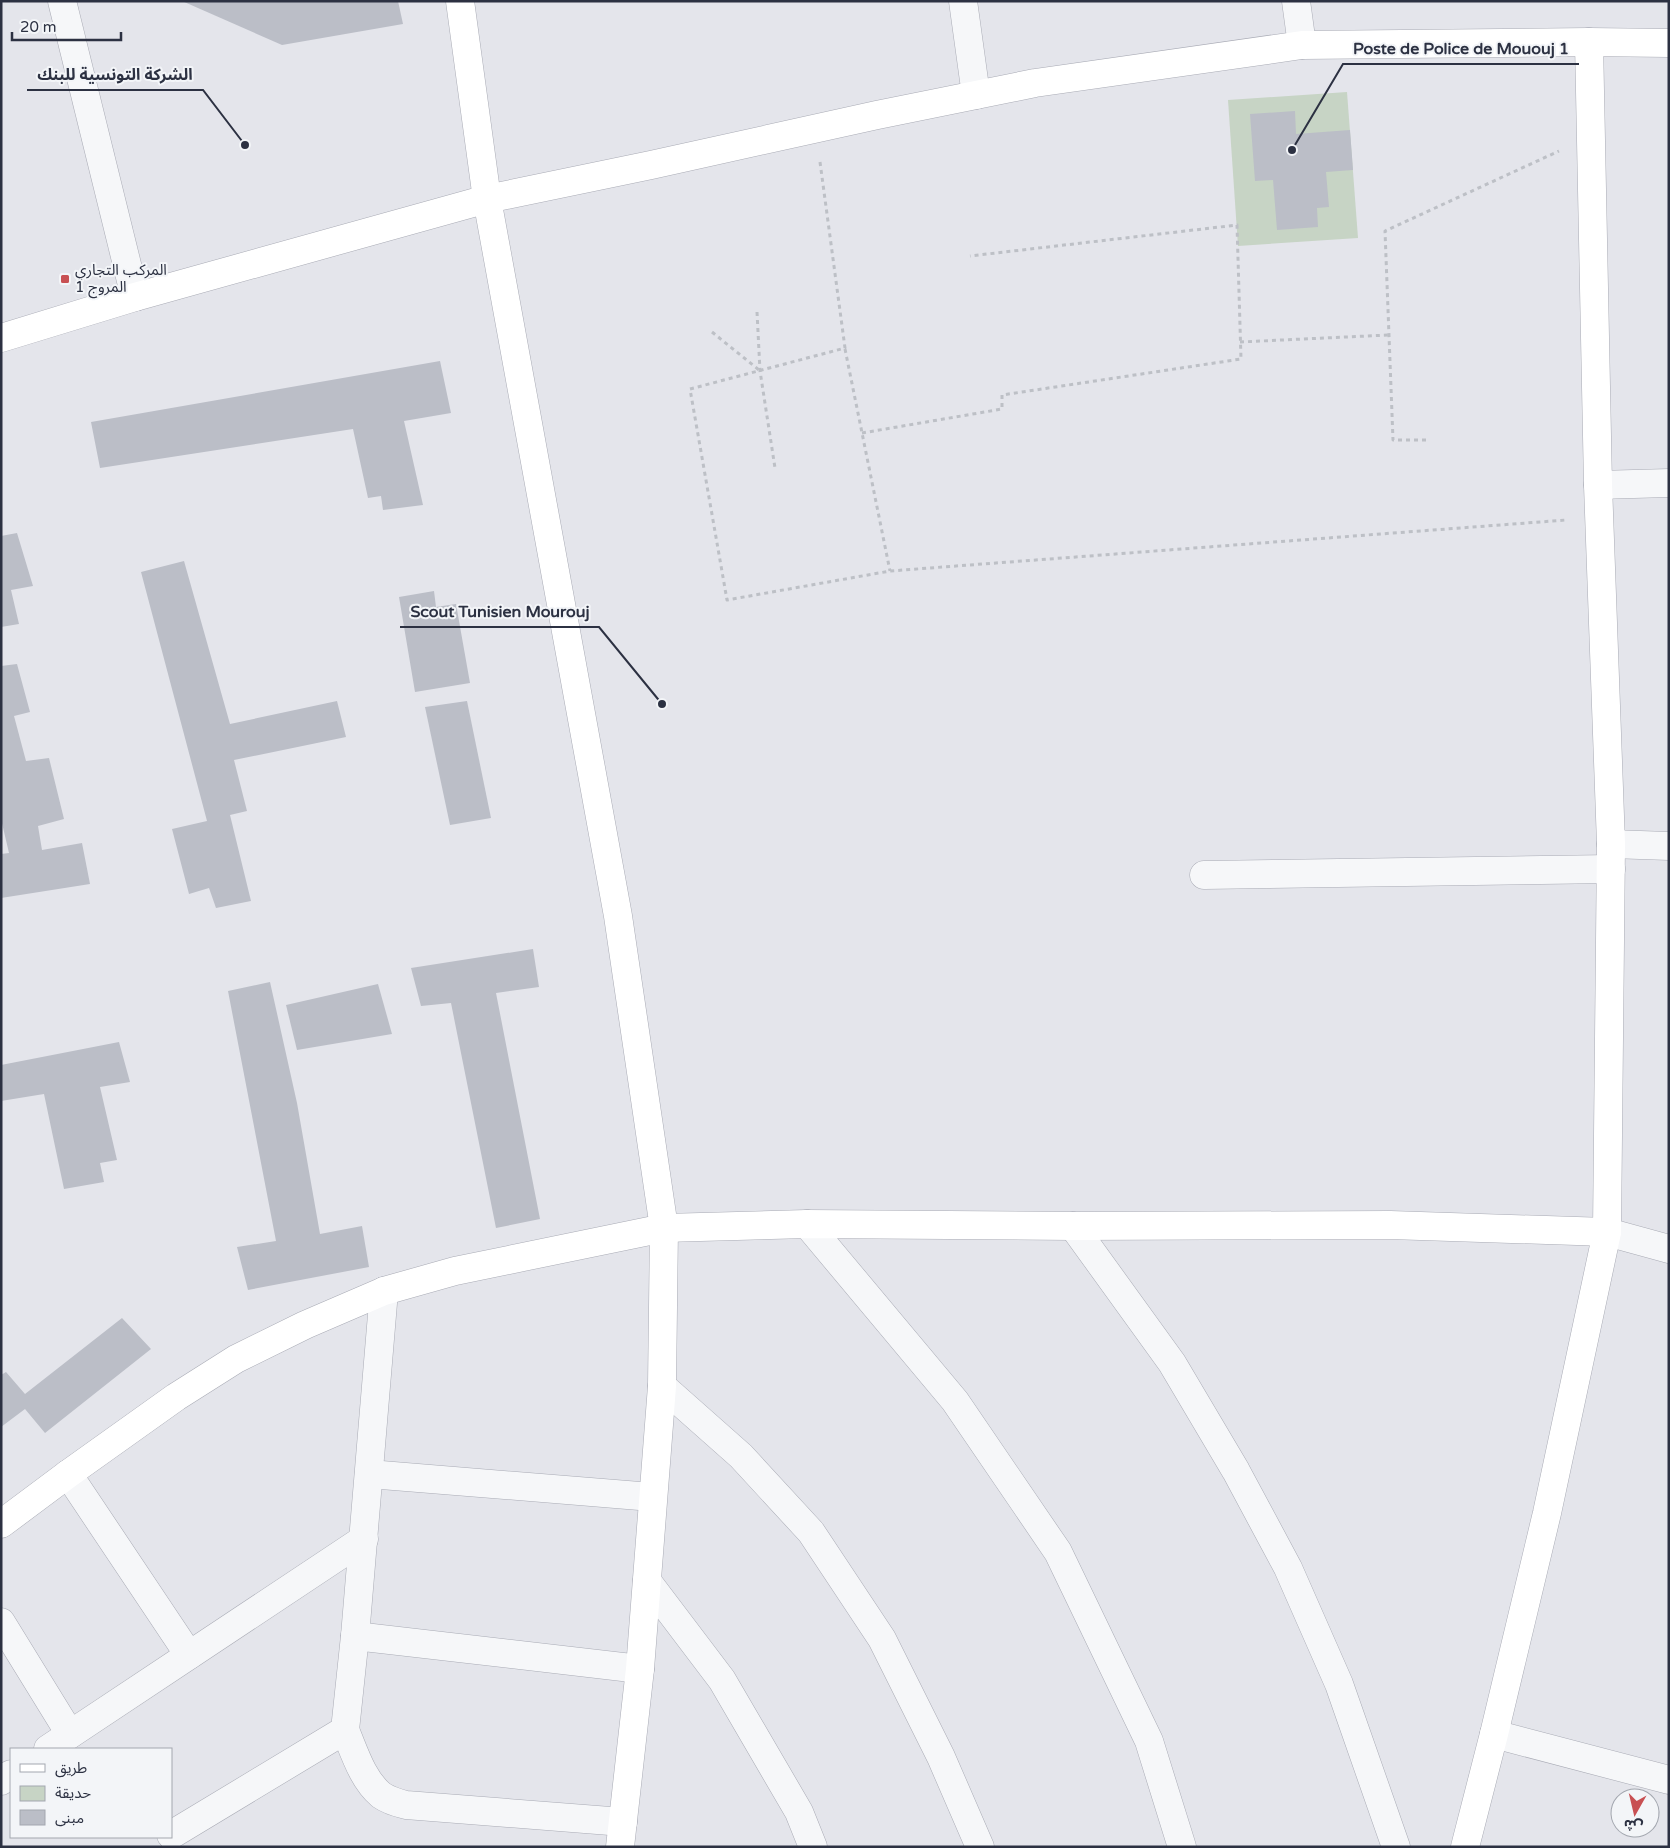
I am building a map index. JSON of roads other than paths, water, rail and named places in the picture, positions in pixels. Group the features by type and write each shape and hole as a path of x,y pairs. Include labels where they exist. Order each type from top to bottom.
{"street":[{"path":"62,1 136,298"},
{"path":"384,1291 356,1636 345,1730 371,1783 382,1795 394,1802 622,1834 640,1669 662,1386 664,1228 618,916 487,199 460,1"},
{"path":"963,1 976,95"},
{"path":"1296,1 1302,45"},
{"path":"1465,1847 1494,1734 1546,1513 1607,1232 1611,857 1598,485 1590,42"},
{"path":"1,338 487,199 1035,83 1302,45 1669,43"},
{"path":"1598,485 1669,483"},
{"path":"1204,875 1611,857 1669,846"},
{"path":"807,1224 956,1401 1058,1552 1149,1741 1182,1847"},
{"path":"1,1524 176,1397 236,1359 306,1325 384,1291 455,1271 664,1228 807,1224 1073,1226 1390,1224 1607,1232 1669,1249"},
{"path":"1073,1226 1172,1363 1236,1471 1288,1568 1339,1684 1396,1847"},
{"path":"662,1386 741,1456 811,1532 882,1639 941,1757 980,1847"},
{"path":"68,1474 189,1655"},
{"path":"369,1474 652,1498"},
{"path":"1,1622 59,1742 364,1539"},
{"path":"647,1581 722,1680 799,1812 813,1847"},
{"path":"356,1636 640,1669"},
{"path":"172,1835 345,1730"},
{"path":"1494,1734 1669,1780"},
{"path":"793,1847 799,1812"},
{"path":"152,1847 167,1838"}],"place":[{"name":"الشركة التونسية للبنك","path":"245,145"},
{"name":"Poste de Police de Mououj 1","path":"1292,150"},
{"name":"المركب التجاري المروج 1","path":"65,279"},
{"name":"Scout Tunisien Mourouj","path":"662,704"}]}
